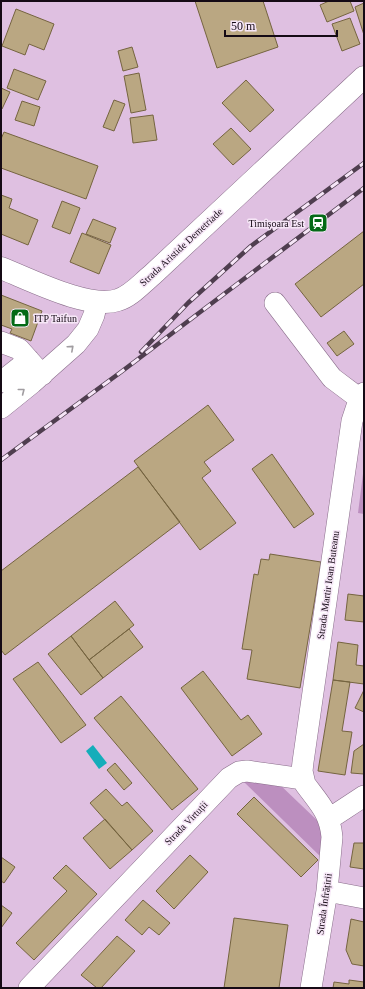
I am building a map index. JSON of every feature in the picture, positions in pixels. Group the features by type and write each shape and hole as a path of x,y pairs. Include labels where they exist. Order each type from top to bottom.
{"main road":[{"name":"Strada Aristide Demetriade","path":"98,302 118,300 132,292 364,77"},
{"path":"1,268 58,291 98,302"}],"street":[{"path":"1,382 36,368 76,344 88,329 98,302"},
{"path":"275,303 332,378 362,396"},
{"path":"1,342 19,349 36,368"},
{"path":"1,408 36,368"},
{"name":"Strada Martir Ioan Buteanu","path":"303,780 303,762 352,421 354,412 362,396"},
{"name":"Strada Virtuții","path":"29,988 229,778 239,772 247,771 303,780"},
{"path":"303,780 327,813 329,819 364,796"},
{"name":"Strada Înfrățirii","path":"311,988 327,892 332,837 329,819"},
{"path":"327,892 364,898"}],"shaded area":[{"path":"364,466 364,514 358,513"},
{"path":"244,782 277,782 321,824 324,860"}],"water":[{"path":"93,745 107,763 99,769 86,751"}],"building":[{"path":"195,1 263,1 278,47 217,68"},
{"path":"329,1 350,1 354,11 327,22 320,5"},
{"path":"364,3 364,35 355,7"},
{"path":"16,9 54,24 44,50 29,44 25,55 2,46"},
{"path":"350,18 360,44 342,51 332,24"},
{"path":"132,47 138,67 123,71 118,51"},
{"path":"14,69 46,81 38,100 7,88"},
{"path":"139,73 146,110 131,113 124,76"},
{"path":"246,80 274,110 250,132 222,103"},
{"path":"1,88 10,92 2,109 1,109"},
{"path":"114,100 125,104 114,131 103,127"},
{"path":"22,101 40,107 34,126 15,120"},
{"path":"153,115 157,140 133,143 130,118"},
{"path":"231,128 251,149 233,165 213,144"},
{"path":"4,132 98,166 86,199 1,168 1,139"},
{"path":"1,195 12,199 9,208 38,220 28,245 1,234"},
{"path":"62,201 80,208 70,234 52,227"},
{"path":"93,219 116,228 110,243 86,234"},
{"path":"364,231 364,284 321,317 295,284"},
{"path":"82,233 111,245 99,274 70,262"},
{"name":"ITP Taifun","path":"1,295 42,311 31,341 10,333 12,329 1,325"},
{"path":"344,331 354,344 337,356 327,343"},
{"path":"208,405 234,440 204,462 211,471 202,478 236,523 200,550 134,461"},
{"path":"272,454 314,514 294,528 252,469"},
{"path":"138,467 180,522 5,655 1,650 1,571"},
{"path":"270,554 321,562 300,688 247,679 252,650 242,649 254,574 258,575 261,559 269,560"},
{"path":"348,594 364,596 364,622 345,620"},
{"path":"115,601 134,625 89,660 71,636"},
{"path":"129,629 143,647 103,678 89,660"},
{"path":"71,636 103,678 81,695 48,654"},
{"path":"338,642 358,645 356,665 364,666 364,684 333,680"},
{"path":"38,662 86,725 61,743 13,679"},
{"path":"203,671 241,720 248,715 262,734 232,756 181,688"},
{"path":"333,680 350,682 342,731 352,732 345,775 318,771"},
{"path":"364,690 364,712 355,708"},
{"path":"121,696 198,789 172,810 94,718"},
{"path":"364,744 364,774 351,773 354,751"},
{"path":"115,763 132,783 124,790 107,770"},
{"path":"106,789 122,806 127,802 153,831 132,850 90,803"},
{"path":"254,797 318,860 301,877 237,814"},
{"path":"105,819 132,850 110,869 83,838"},
{"path":"354,843 364,843 364,869 350,867"},
{"path":"190,855 208,872 174,909 156,891"},
{"path":"1,857 15,867 4,883 1,881"},
{"path":"66,865 97,894 34,960 16,943 67,891 53,878"},
{"path":"143,900 170,923 159,935 149,927 142,935 125,920"},
{"path":"1,905 12,913 1,928"},
{"path":"234,918 288,925 279,988 224,988"},
{"path":"351,919 364,922 364,966 352,964 346,950"},
{"path":"117,936 135,951 101,988 97,988 81,975"},
{"path":"349,980 364,982 364,988 333,988 334,982 349,984"}],"railway":[{"path":"141,352 188,303 251,246 364,163"},
{"path":"1,460 121,372 364,188"}],"place":[{"name":"Timișoara Est","path":"318,223"},
{"name":"ITP Taifun","path":"20,318"}]}
